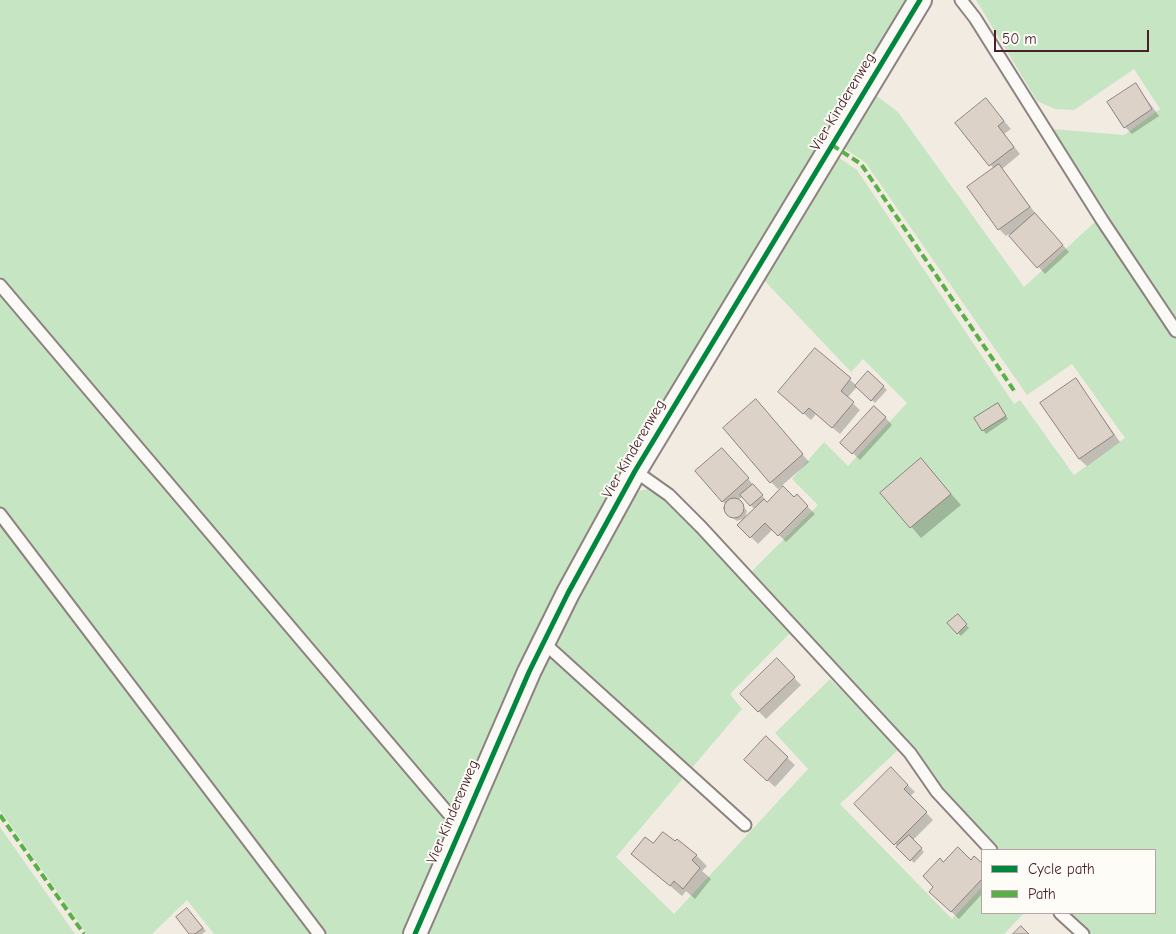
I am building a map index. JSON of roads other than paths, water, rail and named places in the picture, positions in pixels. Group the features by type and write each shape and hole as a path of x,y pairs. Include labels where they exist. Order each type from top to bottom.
{"street":[{"name":"Vier Kinderenweg","path":"415,934 543,642 568,593 635,471 920,0"}],"lane":[{"path":"961,0 975,18 1102,220 1176,331"},
{"path":"0,285 448,813 463,821"},
{"path":"635,471 669,495 701,526 910,753 937,792 990,849"},
{"path":"0,514 320,934"},
{"path":"543,642 744,825"},
{"path":"1061,914 1083,934"}]}
